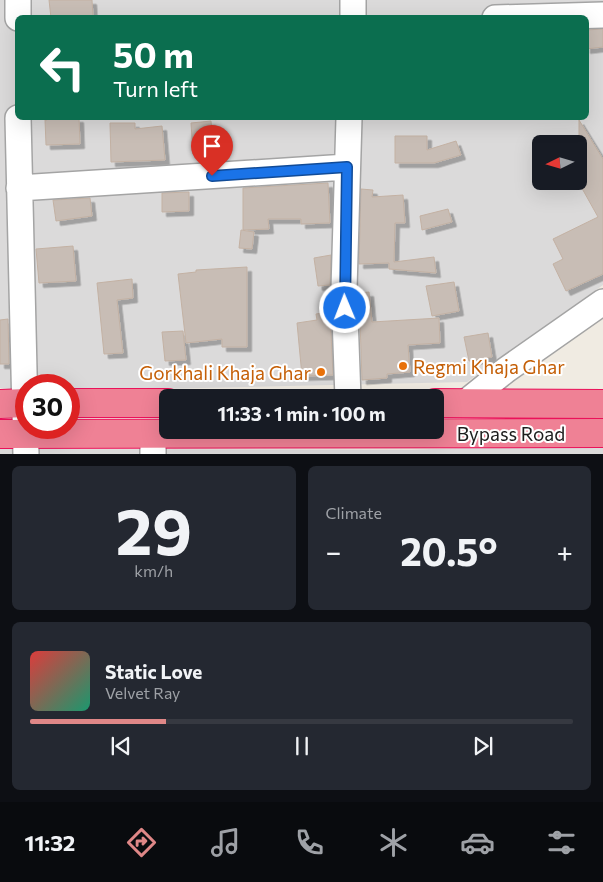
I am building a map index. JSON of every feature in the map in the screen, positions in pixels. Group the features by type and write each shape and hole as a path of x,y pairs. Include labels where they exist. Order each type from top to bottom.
{"highway":[{"name":"Bypass Road","path":"444,403 516,402 603,404"},
{"path":"516,402 516,432"},
{"path":"80,403 159,403"},
{"name":"Bypass Road","path":"17,441 153,444 516,432 603,432"}],"street":[{"path":"18,0 18,15"},
{"path":"352,15 353,0"},
{"path":"589,15 603,15"},
{"path":"17,374 18,120"},
{"path":"348,389 344,289 349,120"},
{"path":"19,188 347,167"},
{"path":"465,404 506,370 603,302"}],"shaded area":[{"path":"0,0 603,0 603,285 467,382 80,391 80,374 15,374 15,390 0,388"},
{"path":"603,442 603,454 0,454 0,449 411,450"}],"building":[{"path":"49,0 92,0 93,15 51,15"},
{"path":"603,29 603,47 589,49 589,30"},
{"path":"45,120 79,120 80,144 46,145"},
{"path":"579,120 603,159 603,274 566,291 553,264 563,259 553,239 598,217 583,190 588,190 588,135 579,135"},
{"path":"211,121 214,153 193,154 191,123"},
{"path":"110,123 135,123 135,129 162,126 165,160 111,162"},
{"path":"395,136 427,136 427,150 456,141 461,155 434,163 395,163"},
{"path":"328,183 330,223 301,224 301,219 268,219 269,229 243,230 243,188"},
{"path":"361,189 373,190 372,197 403,195 405,223 395,223 394,262 434,257 436,273 389,269 389,263 359,264"},
{"path":"189,192 189,211 162,212 162,193"},
{"path":"90,198 92,216 56,221 53,200"},
{"path":"448,209 452,222 422,230 420,216"},
{"path":"241,230 254,232 252,249 239,248"},
{"path":"73,246 76,281 39,283 36,249"},
{"path":"331,255 330,285 318,286 314,258"},
{"path":"247,267 247,347 222,347 222,339 186,343 178,274 196,272 196,270"},
{"path":"132,279 133,298 117,300 123,353 104,354 97,283"},
{"path":"454,282 459,311 432,316 426,286"},
{"path":"369,292 372,322 439,318 440,343 408,345 410,372 387,374 387,378 362,380 359,293"},
{"path":"330,312 333,375 302,376 297,323 317,320 316,314"},
{"path":"8,319 9,364 0,364 0,320"},
{"path":"183,331 186,360 165,361 162,332"},
{"path":"488,333 492,357 469,361 464,337"}],"place":[{"name":"Regmi Khaja Ghar","path":"403,366"},
{"name":"Gorkhali Khaja Ghar","path":"321,372"}],"route":[{"path":"212,176 347,167 345,308"}]}
